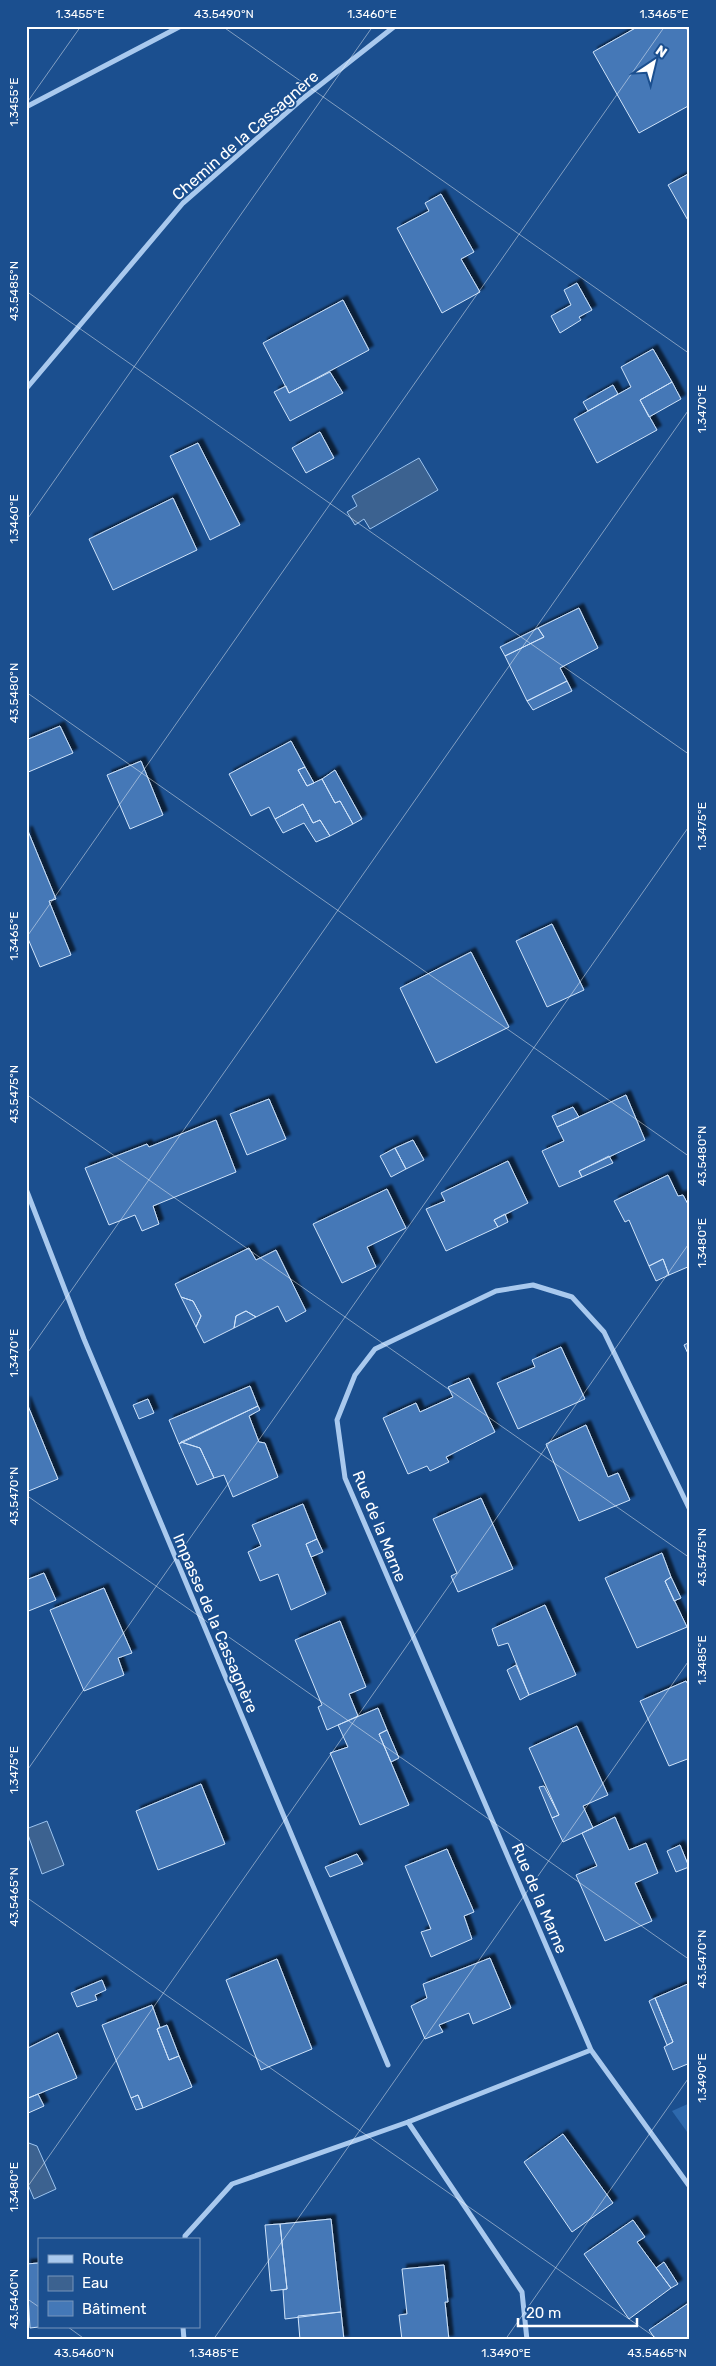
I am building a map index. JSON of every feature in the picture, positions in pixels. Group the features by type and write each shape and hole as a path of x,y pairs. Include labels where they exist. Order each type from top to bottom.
{"street":[{"path":"26,107 181,26"},
{"name":"Chemin de la Cassagnère","path":"26,390 183,203 301,100 395,26"},
{"name":"Impasse de la Cassagnère","path":"26,1189 84,1339 388,2066"},
{"name":"Rue de la Marne","path":"690,1510 604,1332 572,1297 533,1285 496,1291 375,1349 355,1375 336,1420 344,1478 591,2050 690,2188"},
{"path":"185,2238 232,2184 408,2122 591,2050"},
{"path":"408,2122 522,2292 527,2340"}],"shaded area":[{"path":"690,2103 690,2136 672,2111"}],"water":[{"path":"419,458 438,490 370,529 364,519 355,525 347,512 357,506 352,496"},
{"path":"47,1821 64,1865 42,1874 26,1829"},
{"path":"26,2142 37,2146 56,2189 34,2199 26,2180"}],"building":[{"path":"639,26 685,26 690,34 690,105 639,133 593,52"},
{"path":"690,173 690,224 668,185"},
{"path":"441,194 474,252 461,259 480,292 442,313 397,228 429,211 425,203"},
{"path":"577,283 592,310 579,317 581,320 560,333 551,316 571,305 564,290"},
{"path":"343,300 369,350 289,393 263,343"},
{"path":"653,349 672,382 640,400 657,430 597,463 574,419 631,387 621,367"},
{"path":"330,372 343,393 290,421 274,392 286,386 289,393"},
{"path":"672,382 681,399 649,417 640,400"},
{"path":"613,385 618,394 588,411 583,402"},
{"path":"320,432 334,458 306,473 292,448"},
{"path":"198,443 240,525 210,540 170,456"},
{"path":"173,498 197,550 113,590 89,539"},
{"path":"579,608 598,648 560,668 567,681 527,701 505,656 544,637 538,628"},
{"path":"538,628 544,637 505,656 500,647"},
{"path":"567,681 572,691 533,710 527,701"},
{"path":"60,726 73,753 26,773 26,740"},
{"path":"291,741 305,767 298,770 307,786 322,779 335,803 340,801 353,824 330,836 320,820 313,823 303,804 275,819 269,807 251,816 229,774"},
{"path":"141,761 163,815 130,829 107,775"},
{"path":"305,767 314,783 307,786 298,770"},
{"path":"335,770 362,819 353,824 340,801 335,803 322,779"},
{"path":"303,804 313,823 320,820 330,836 316,842 304,823 283,833 275,819"},
{"path":"26,831 28,831 56,899 49,901 71,955 40,967 26,934"},
{"path":"552,924 584,990 547,1007 516,941"},
{"path":"471,952 509,1027 436,1063 400,988"},
{"path":"626,1095 645,1140 579,1171 582,1177 559,1187 542,1151 564,1141 557,1127"},
{"path":"269,1099 286,1139 247,1155 230,1114"},
{"path":"573,1107 579,1117 557,1127 552,1116"},
{"path":"216,1120 236,1172 153,1206 159,1224 142,1231 135,1215 109,1225 85,1168 147,1144 149,1147"},
{"path":"413,1140 424,1160 406,1169 395,1148"},
{"path":"395,1148 406,1169 391,1177 380,1156"},
{"path":"609,1156 613,1163 582,1177 579,1171"},
{"path":"508,1161 528,1203 494,1220 498,1227 446,1251 426,1209 445,1201 441,1193"},
{"path":"668,1175 678,1196 683,1195 690,1208 690,1266 669,1275 663,1259 649,1266 629,1220 625,1222 614,1201"},
{"path":"387,1189 406,1228 367,1247 376,1267 342,1283 313,1224"},
{"path":"505,1214 508,1222 498,1227 494,1220"},
{"path":"249,1248 256,1260 276,1250 306,1311 286,1322 278,1306 256,1317 246,1311 236,1316 234,1328 204,1343 196,1327 201,1316 193,1301 181,1297 175,1284"},
{"path":"663,1259 669,1275 656,1281 649,1266"},
{"path":"181,1297 193,1301 201,1316 196,1327"},
{"path":"246,1311 256,1317 234,1328 236,1316"},
{"path":"690,1342 690,1358 684,1345"},
{"path":"561,1347 585,1399 518,1429 497,1383 535,1367 532,1360"},
{"path":"469,1378 495,1432 446,1457 449,1462 430,1471 427,1466 408,1474 383,1418 416,1403 420,1412 453,1397 448,1387"},
{"path":"250,1386 258,1406 179,1444 169,1420"},
{"path":"148,1399 154,1413 139,1419 133,1405"},
{"path":"26,1401 58,1479 26,1492"},
{"path":"258,1406 260,1410 249,1416 259,1442 265,1443 278,1477 233,1497 224,1475 214,1478 200,1448 181,1442"},
{"path":"586,1425 608,1477 618,1473 630,1500 579,1521 546,1444"},
{"path":"181,1442 200,1448 214,1478 197,1485 179,1444"},
{"path":"481,1498 513,1569 458,1592 451,1576 457,1573 433,1519"},
{"path":"303,1504 317,1539 306,1544 326,1594 291,1610 278,1574 260,1581 248,1552 261,1546 252,1525"},
{"path":"317,1539 323,1552 311,1557 306,1544"},
{"path":"662,1553 671,1577 665,1581 687,1627 637,1648 605,1578"},
{"path":"44,1573 56,1600 26,1612 26,1580"},
{"path":"671,1577 681,1598 674,1601 665,1581"},
{"path":"104,1588 132,1653 118,1658 124,1675 84,1691 50,1610"},
{"path":"545,1605 576,1675 529,1695 508,1643 498,1646 492,1629"},
{"path":"340,1621 366,1687 349,1694 358,1716 327,1730 318,1707 322,1705 295,1640"},
{"path":"516,1665 529,1695 520,1700 507,1670"},
{"path":"686,1681 690,1688 690,1758 669,1766 640,1701"},
{"path":"378,1708 387,1730 379,1734 409,1805 360,1825 330,1753 348,1747 338,1725"},
{"path":"577,1726 608,1795 583,1806 593,1828 563,1842 552,1818 559,1815 529,1748"},
{"path":"387,1730 399,1758 391,1762 379,1734"},
{"path":"201,1784 225,1844 158,1870 136,1811"},
{"path":"544,1786 559,1815 552,1818 539,1787"},
{"path":"615,1817 629,1850 646,1843 658,1873 635,1883 652,1921 605,1941 576,1875 597,1866 582,1833"},
{"path":"680,1845 689,1867 676,1872 667,1851"},
{"path":"447,1849 474,1912 464,1916 472,1939 431,1957 421,1932 431,1929 405,1866"},
{"path":"357,1854 363,1864 330,1877 325,1867"},
{"path":"490,1958 511,2008 473,2024 469,2013 439,2025 443,2032 425,2039 411,2006 427,1998 423,1984"},
{"path":"277,1959 312,2049 261,2070 226,1980"},
{"path":"102,1980 106,1990 95,1995 97,2000 77,2007 71,1993"},
{"path":"690,1983 690,2063 673,2070 664,2047 673,2042 655,1998"},
{"path":"655,1998 673,2042 667,2045 649,2001"},
{"path":"152,2005 160,2027 157,2029 169,2060 179,2056 192,2087 143,2108 138,2095 131,2098 102,2025"},
{"path":"167,2025 179,2056 169,2060 157,2029"},
{"path":"58,2033 77,2078 26,2099 26,2049"},
{"path":"38,2094 44,2106 26,2114 26,2099"},
{"path":"138,2095 143,2108 136,2110 131,2098"},
{"path":"563,2134 613,2203 572,2232 524,2162"},
{"path":"331,2219 341,2312 285,2319 283,2290 287,2289 280,2224"},
{"path":"633,2220 645,2237 637,2242 671,2288 629,2319 584,2254"},
{"path":"280,2224 287,2289 271,2291 265,2225"},
{"path":"664,2262 678,2284 671,2288 656,2268"},
{"path":"38,2263 38,2327 30,2328 26,2264"},
{"path":"444,2265 448,2302 445,2302 449,2340 402,2340 399,2315 407,2314 402,2269"},
{"path":"687,2304 690,2308 690,2340 656,2340 649,2330"},
{"path":"341,2312 344,2340 300,2340 298,2316"}]}
